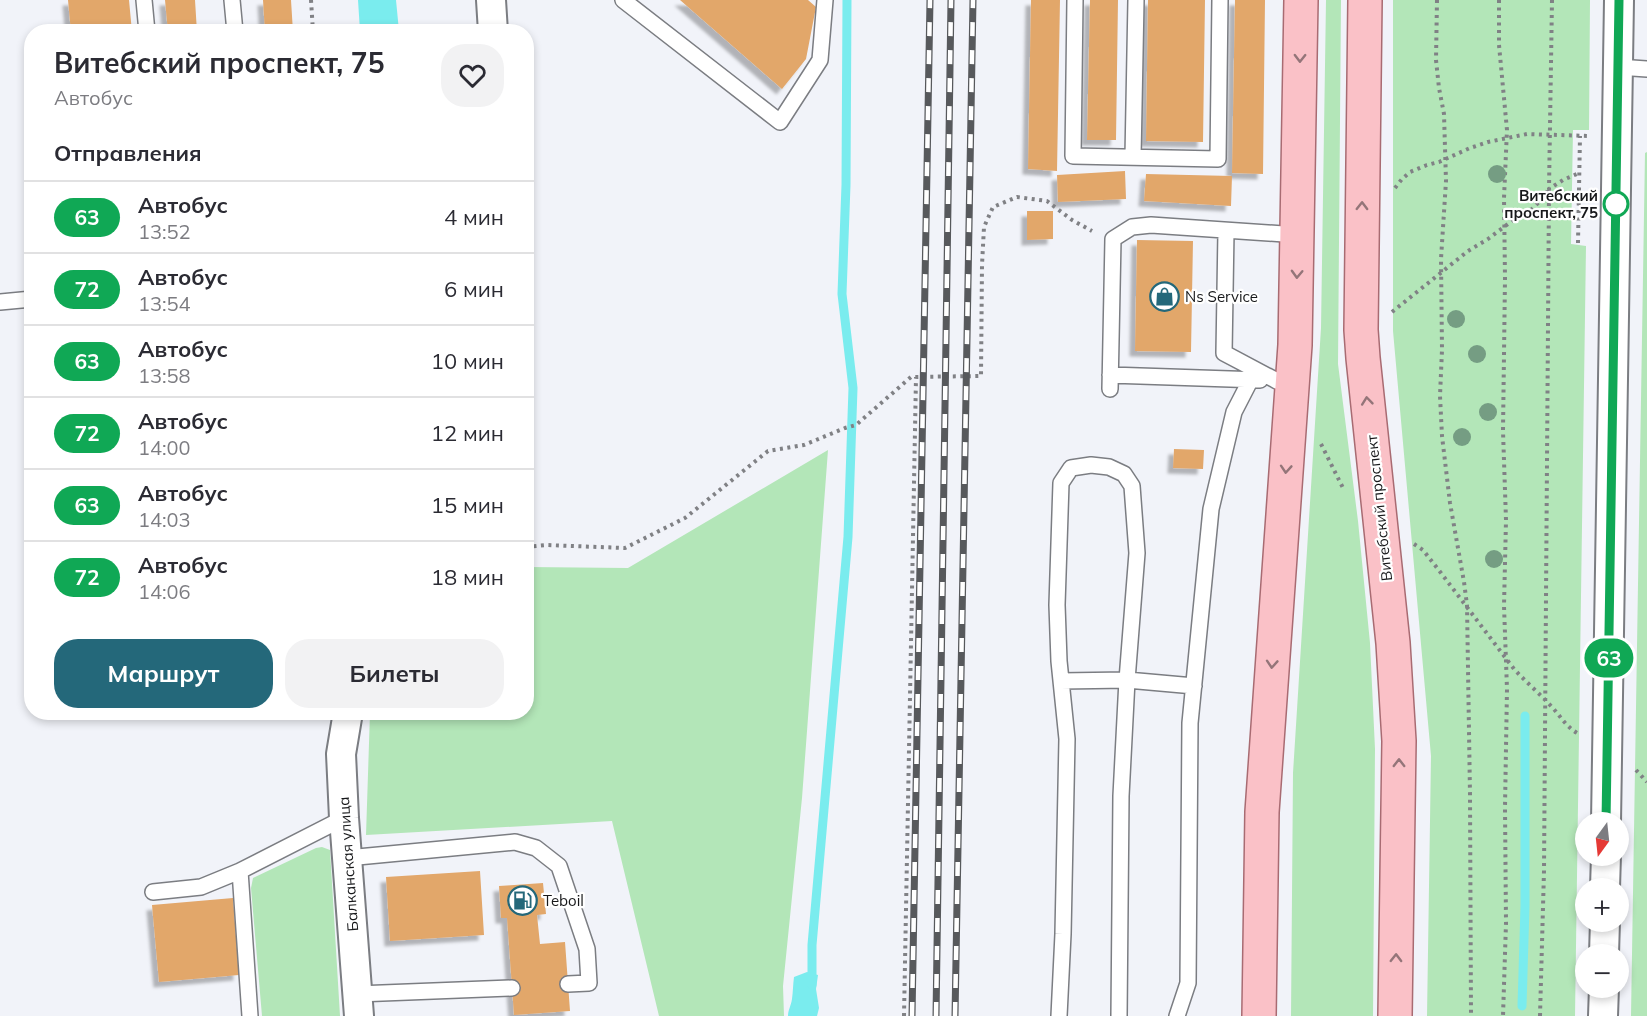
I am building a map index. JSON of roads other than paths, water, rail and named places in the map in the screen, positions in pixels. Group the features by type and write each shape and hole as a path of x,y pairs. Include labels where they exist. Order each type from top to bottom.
{"main road":[{"path":"1259,1016 1262,812 1285,381 1298,236 1301,0"},
{"name":"Витебский проспект","path":"1365,0 1360,310 1393,643 1399,741 1395,1016"}],"street":[{"path":"491,0 492,24"},
{"path":"1606,812 1619,0"},
{"name":"Балканская улица","path":"347,720 341,753 358,1005"},
{"path":"1603,1016 1604,998"}],"lane":[{"path":"144,0 146,24"},
{"path":"232,0 234,24"},
{"path":"623,0 780,122 820,60 825,0"},
{"path":"1075,0 1073,156 1218,159 1220,0"},
{"path":"1133,157 1136,0"},
{"path":"1618,67 1647,69"},
{"path":"1285,381 1223,379 1110,382 1113,239 1132,227 1151,225 1298,236"},
{"path":"1223,379 1227,231"},
{"path":"0,302 24,300"},
{"path":"1224,353 1285,381"},
{"path":"1177,1016 1188,983 1190,723 1211,509 1234,412 1251,380"},
{"path":"1059,1016 1067,739 1057,605 1061,483 1071,468 1091,465 1109,467 1124,474 1132,486 1137,554 1121,796 1119,1016"},
{"path":"1061,681 1127,680 1194,686"},
{"path":"153,892 201,887 240,871 344,818"},
{"path":"347,858 515,842 536,848 560,866 587,949 589,983 568,984"},
{"path":"240,871 250,1016"},
{"path":"358,1005 512,988"}],"water":[{"path":"358,0 396,0 398,24 360,24"},
{"path":"807,972 818,975 816,989 819,1008 817,1016 788,1016 794,977"}],"waterway":[{"path":"812,985 812,945 848,537 853,388 842,294 846,185 847,0"},
{"path":"1522,1006 1525,906 1525,716"}],"railway":[{"path":"912,1016 930,0"},
{"path":"936,1016 951,0"},
{"path":"955,1016 973,0"}],"place":[{"name":"Витебский проспект, 75","path":"1616,204"},
{"name":"Ns Service","path":"1164,296"},
{"name":"Teboil","path":"522,900"}]}
